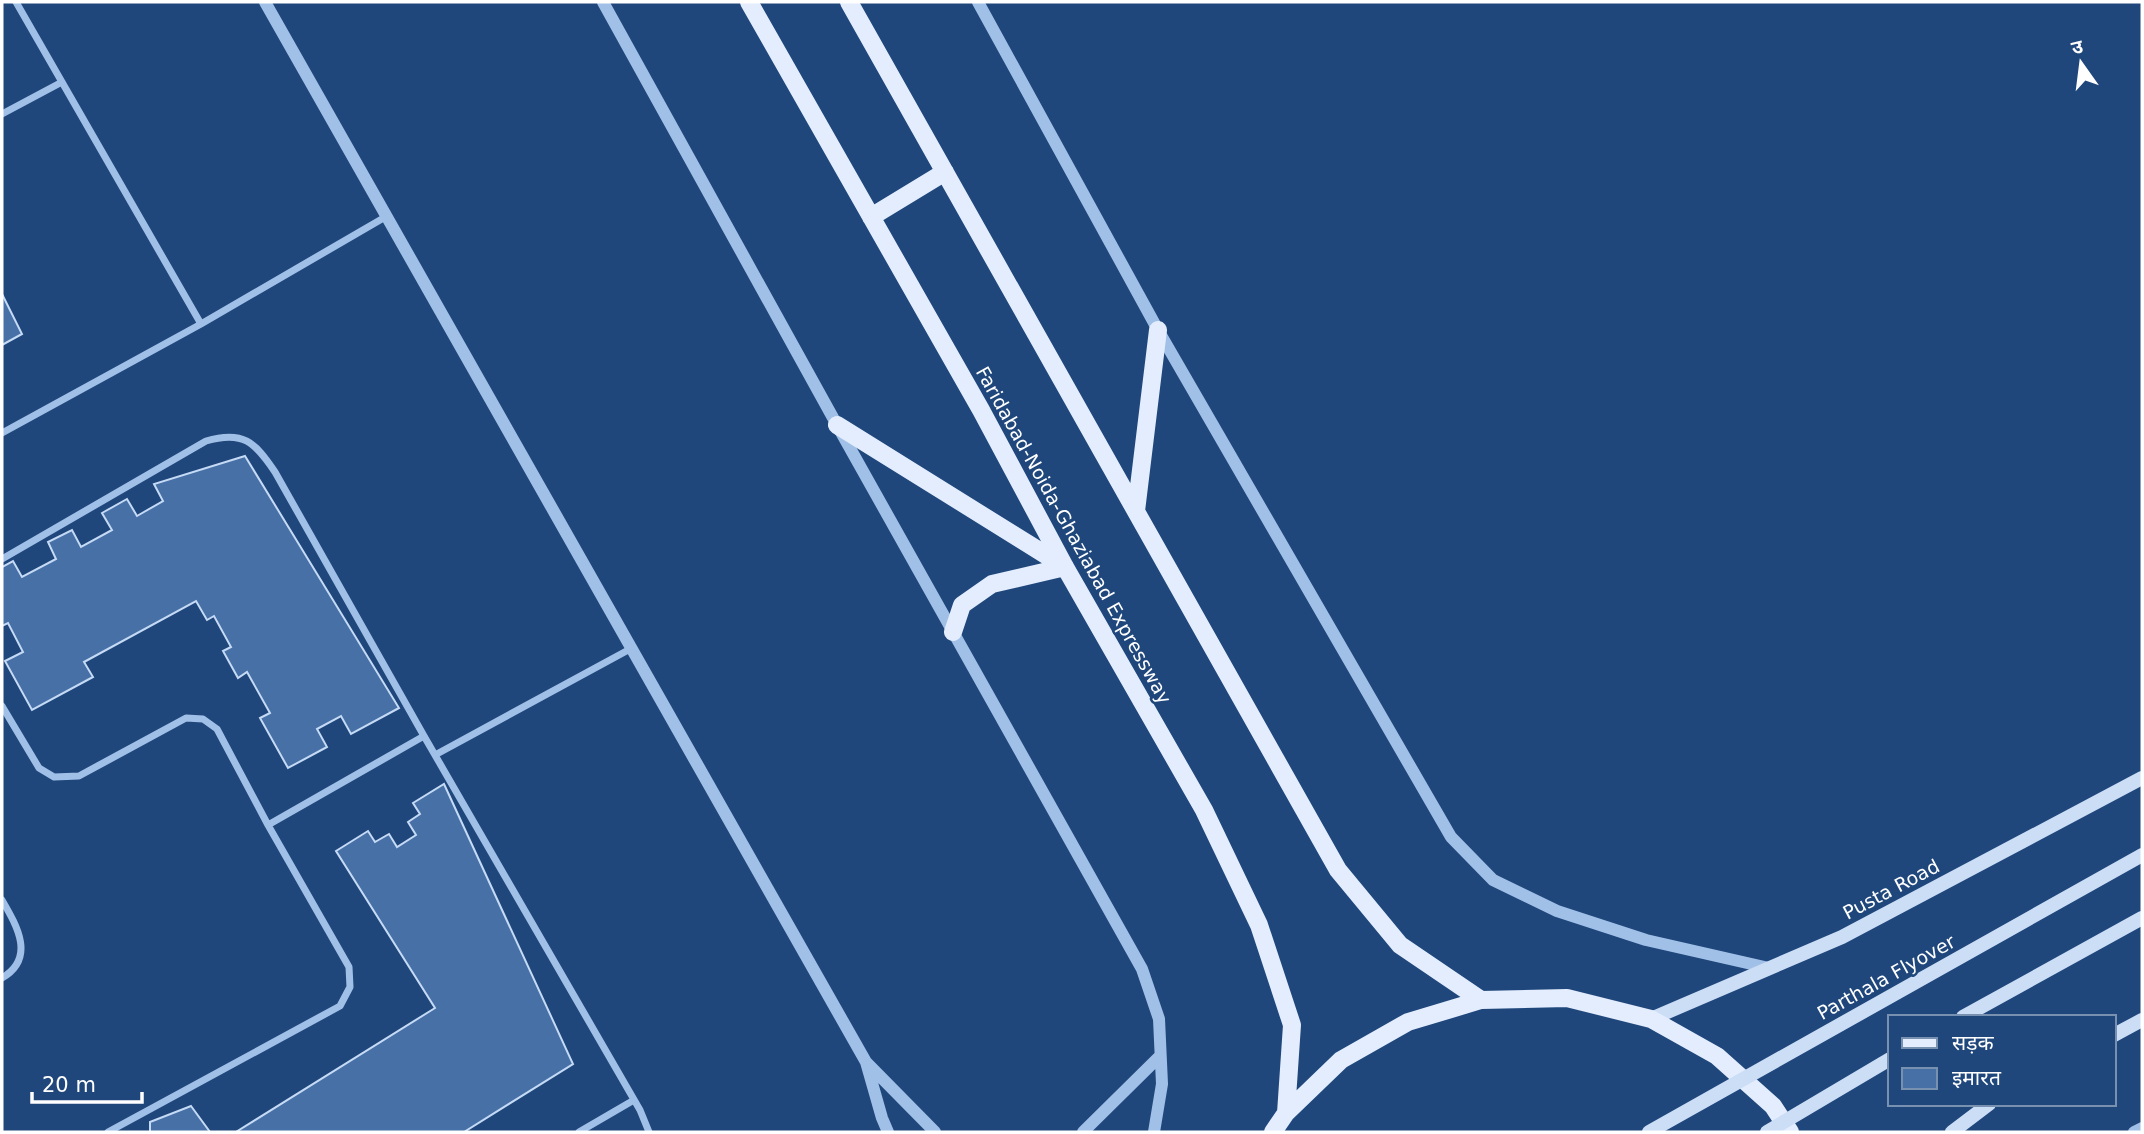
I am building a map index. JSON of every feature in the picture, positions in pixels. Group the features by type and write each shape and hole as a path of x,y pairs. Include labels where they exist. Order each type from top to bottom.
{"main road":[{"name":"Faridabad-Noida-Ghaziabad Expressway","path":"749,2 1204,810 1259,925 1292,1025 1286,1113"},
{"path":"849,2 1338,870 1400,945 1482,1000"},
{"path":"871,216 945,172"},
{"path":"1136,511 1158,330"},
{"path":"837,425 1065,567"},
{"path":"953,632 962,605 992,584 1065,567"},
{"name":"Pusta Road","path":"1651,1019 1842,937 2142,778"},
{"name":"Parthala Flyover","path":"1649,1132 2142,855"},
{"path":"1968,1015 2142,918"},
{"path":"1273,1132 1286,1113 1341,1060 1408,1022 1482,1000 1567,998 1651,1019 1717,1056 1773,1107 1790,1132"},
{"path":"2116,1034 2142,1020"},
{"path":"1767,1132 1888,1060"},
{"path":"1952,1132 1986,1106"}],"street":[{"path":"16,2 201,324"},
{"path":"265,2 866,1062 888,1132"},
{"path":"603,2 1142,969 1159,1019 1162,1084 1154,1132"},
{"path":"978,2 1158,330 1451,836 1493,880 1570,915 1646,940 1769,968"},
{"path":"2,114 62,82"},
{"path":"2,433 201,324 387,216"},
{"path":"2,559 206,440 222,436 241,437 260,449 634,1100 649,1132"},
{"path":"435,755 632,648"},
{"path":"2,706 39,768 54,777 79,776 186,719 203,719 217,729 349,967 350,987 340,1006 108,1132"},
{"path":"268,825 424,736"},
{"path":"2,900 16,925 22,949 12,972 2,978"},
{"path":"1083,1132 1160,1056"},
{"path":"866,1062 935,1132"},
{"path":"579,1132 634,1100"},
{"path":"2134,1132 2142,1128"}],"building":[{"path":"2,294 22,334 2,345"},
{"path":"245,456 399,708 351,734 341,716 317,729 327,747 288,768 260,718 270,713 247,672 238,678 223,651 231,647 214,616 207,620 196,601 84,662 93,677 32,710 5,661 23,652 8,623 2,626 2,567 13,561 22,577 56,559 48,542 72,530 81,547 112,530 102,513 127,499 137,516 163,501 154,484"},
{"path":"444,784 573,1064 464,1132 236,1132 435,1008 336,851 368,831 375,842 389,834 397,847 416,835 408,822 420,814 413,803"},
{"path":"191,1106 210,1132 150,1132 150,1122"}]}
